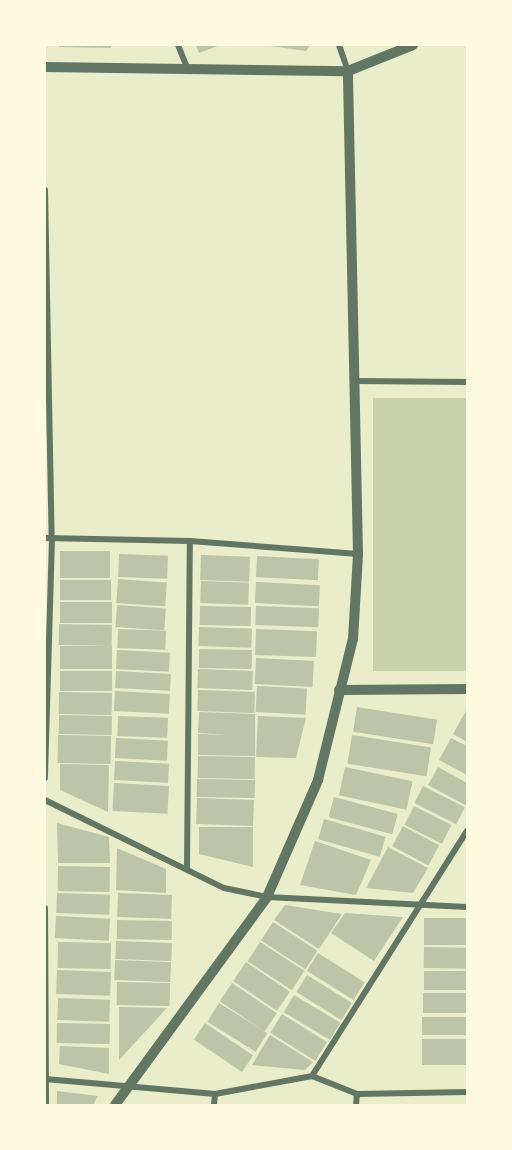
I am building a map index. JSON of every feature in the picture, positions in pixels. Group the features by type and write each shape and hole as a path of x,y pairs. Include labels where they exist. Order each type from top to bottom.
{"street":[{"path":"178,45 189,72"},
{"path":"115,1105 123,1088 215,975 267,897 318,780 353,639 358,554 348,71 339,45"},
{"path":"45,67 189,72 348,71 413,45"},
{"path":"45,190 49,539 45,778"},
{"path":"354,381 467,382"},
{"path":"49,539 190,541 358,554"},
{"path":"188,868 190,541"},
{"path":"339,690 467,689"},
{"path":"45,801 188,868 224,888 267,897 467,908"},
{"path":"312,1076 417,906 467,831"},
{"path":"45,908 46,1105"},
{"path":"46,1080 214,1094 312,1076 357,1094 467,1092"},
{"path":"214,1094 214,1105"},
{"path":"356,1105 357,1094"}],"green space":[{"path":"373,398 467,398 467,671 373,671"}],"building":[{"path":"59,45 111,45 111,48 59,47"},
{"path":"196,45 220,45 199,53"},
{"path":"263,45 310,45 306,51"},
{"path":"60,551 110,551 110,578 60,578"},
{"path":"119,554 168,556 167,579 118,577"},
{"path":"201,555 250,557 249,582 200,580"},
{"path":"257,556 319,559 318,580 256,577"},
{"path":"118,579 167,582 165,606 116,603"},
{"path":"60,580 111,580 111,600 60,600"},
{"path":"201,581 249,583 248,605 200,603"},
{"path":"256,582 320,585 319,606 255,603"},
{"path":"60,602 112,602 112,623 60,623"},
{"path":"117,605 166,608 164,630 115,627"},
{"path":"200,606 251,607 251,626 200,625"},
{"path":"256,606 319,608 318,627 255,625"},
{"path":"59,624 112,625 112,646 59,645"},
{"path":"199,627 252,629 251,648 198,646"},
{"path":"118,629 166,631 165,650 117,648"},
{"path":"256,629 317,631 316,657 255,655"},
{"path":"60,646 112,646 112,669 60,669"},
{"path":"199,649 252,650 252,669 199,668"},
{"path":"117,650 170,653 169,672 116,669"},
{"path":"256,658 314,661 313,687 255,684"},
{"path":"198,669 253,671 252,690 197,688"},
{"path":"60,671 112,671 112,691 60,691"},
{"path":"116,671 171,674 170,691 115,688"},
{"path":"257,686 307,689 306,715 256,712"},
{"path":"198,690 255,692 254,713 197,711"},
{"path":"115,691 170,694 169,714 114,711"},
{"path":"59,692 112,693 112,715 59,714"},
{"path":"357,707 437,720 433,744 353,732"},
{"path":"467,709 467,742 453,734"},
{"path":"199,712 255,714 255,756 198,755 198,734 229,735 198,733"},
{"path":"59,715 112,716 112,735 59,734"},
{"path":"118,716 168,718 167,738 117,736"},
{"path":"258,716 306,718 296,758 256,757"},
{"path":"58,735 111,736 111,764 58,763"},
{"path":"352,735 431,748 426,776 347,764"},
{"path":"116,738 168,741 167,761 115,758"},
{"path":"451,738 467,746 467,775 439,760"},
{"path":"198,756 255,757 255,779 198,778"},
{"path":"115,761 169,764 168,783 114,780"},
{"path":"60,764 109,765 108,812 60,790"},
{"path":"345,767 412,781 406,810 339,795"},
{"path":"438,767 467,783 467,806 428,785"},
{"path":"197,779 255,780 255,798 197,797"},
{"path":"114,783 169,786 167,814 113,811"},
{"path":"423,786 465,807 456,824 414,803"},
{"path":"334,797 398,814 392,834 329,817"},
{"path":"197,798 254,800 253,826 196,824"},
{"path":"414,806 451,825 442,844 404,825"},
{"path":"324,819 386,837 380,857 318,839"},
{"path":"57,823 109,837 110,863 58,863"},
{"path":"403,826 439,845 428,866 392,846"},
{"path":"199,827 253,827 253,867 199,854"},
{"path":"315,841 371,860 356,895 300,885"},
{"path":"388,847 428,868 413,893 366,888"},
{"path":"117,848 166,869 166,893 116,890"},
{"path":"58,866 110,867 110,892 58,891"},
{"path":"57,893 110,895 109,915 56,913"},
{"path":"118,893 172,895 171,919 117,917"},
{"path":"285,905 342,914 319,949 274,920"},
{"path":"345,913 403,917 374,961 331,933"},
{"path":"56,916 110,919 109,941 55,938"},
{"path":"424,918 467,918 467,945 424,945"},
{"path":"117,920 172,921 172,940 117,939"},
{"path":"273,922 317,951 305,969 261,940"},
{"path":"116,941 172,943 171,961 115,959"},
{"path":"58,942 111,943 111,969 58,968"},
{"path":"260,942 304,971 292,990 247,961"},
{"path":"424,947 467,948 467,969 424,968"},
{"path":"318,953 365,982 354,1000 307,971"},
{"path":"115,960 171,962 170,982 114,980"},
{"path":"246,962 290,992 277,1011 233,981"},
{"path":"57,970 111,972 110,996 56,994"},
{"path":"424,971 467,971 467,990 424,990"},
{"path":"307,975 352,1003 341,1020 296,992"},
{"path":"117,982 170,983 170,1006 117,1005"},
{"path":"232,983 277,1013 264,1031 220,1001"},
{"path":"423,993 467,993 467,1013 423,1013"},
{"path":"294,995 340,1023 330,1040 284,1012"},
{"path":"58,998 110,1000 109,1022 57,1020"},
{"path":"219,1003 267,1033 256,1052 207,1022"},
{"path":"119,1007 167,1008 119,1060"},
{"path":"282,1014 327,1042 315,1061 270,1033"},
{"path":"422,1017 467,1017 467,1035 422,1035"},
{"path":"57,1023 110,1024 110,1044 57,1043"},
{"path":"205,1023 253,1055 242,1072 194,1040"},
{"path":"270,1035 313,1062 305,1070 252,1065"},
{"path":"422,1039 467,1039 467,1065 422,1065"},
{"path":"60,1046 109,1048 109,1074 59,1064"},
{"path":"57,1091 98,1096 93,1105 57,1105"}]}
